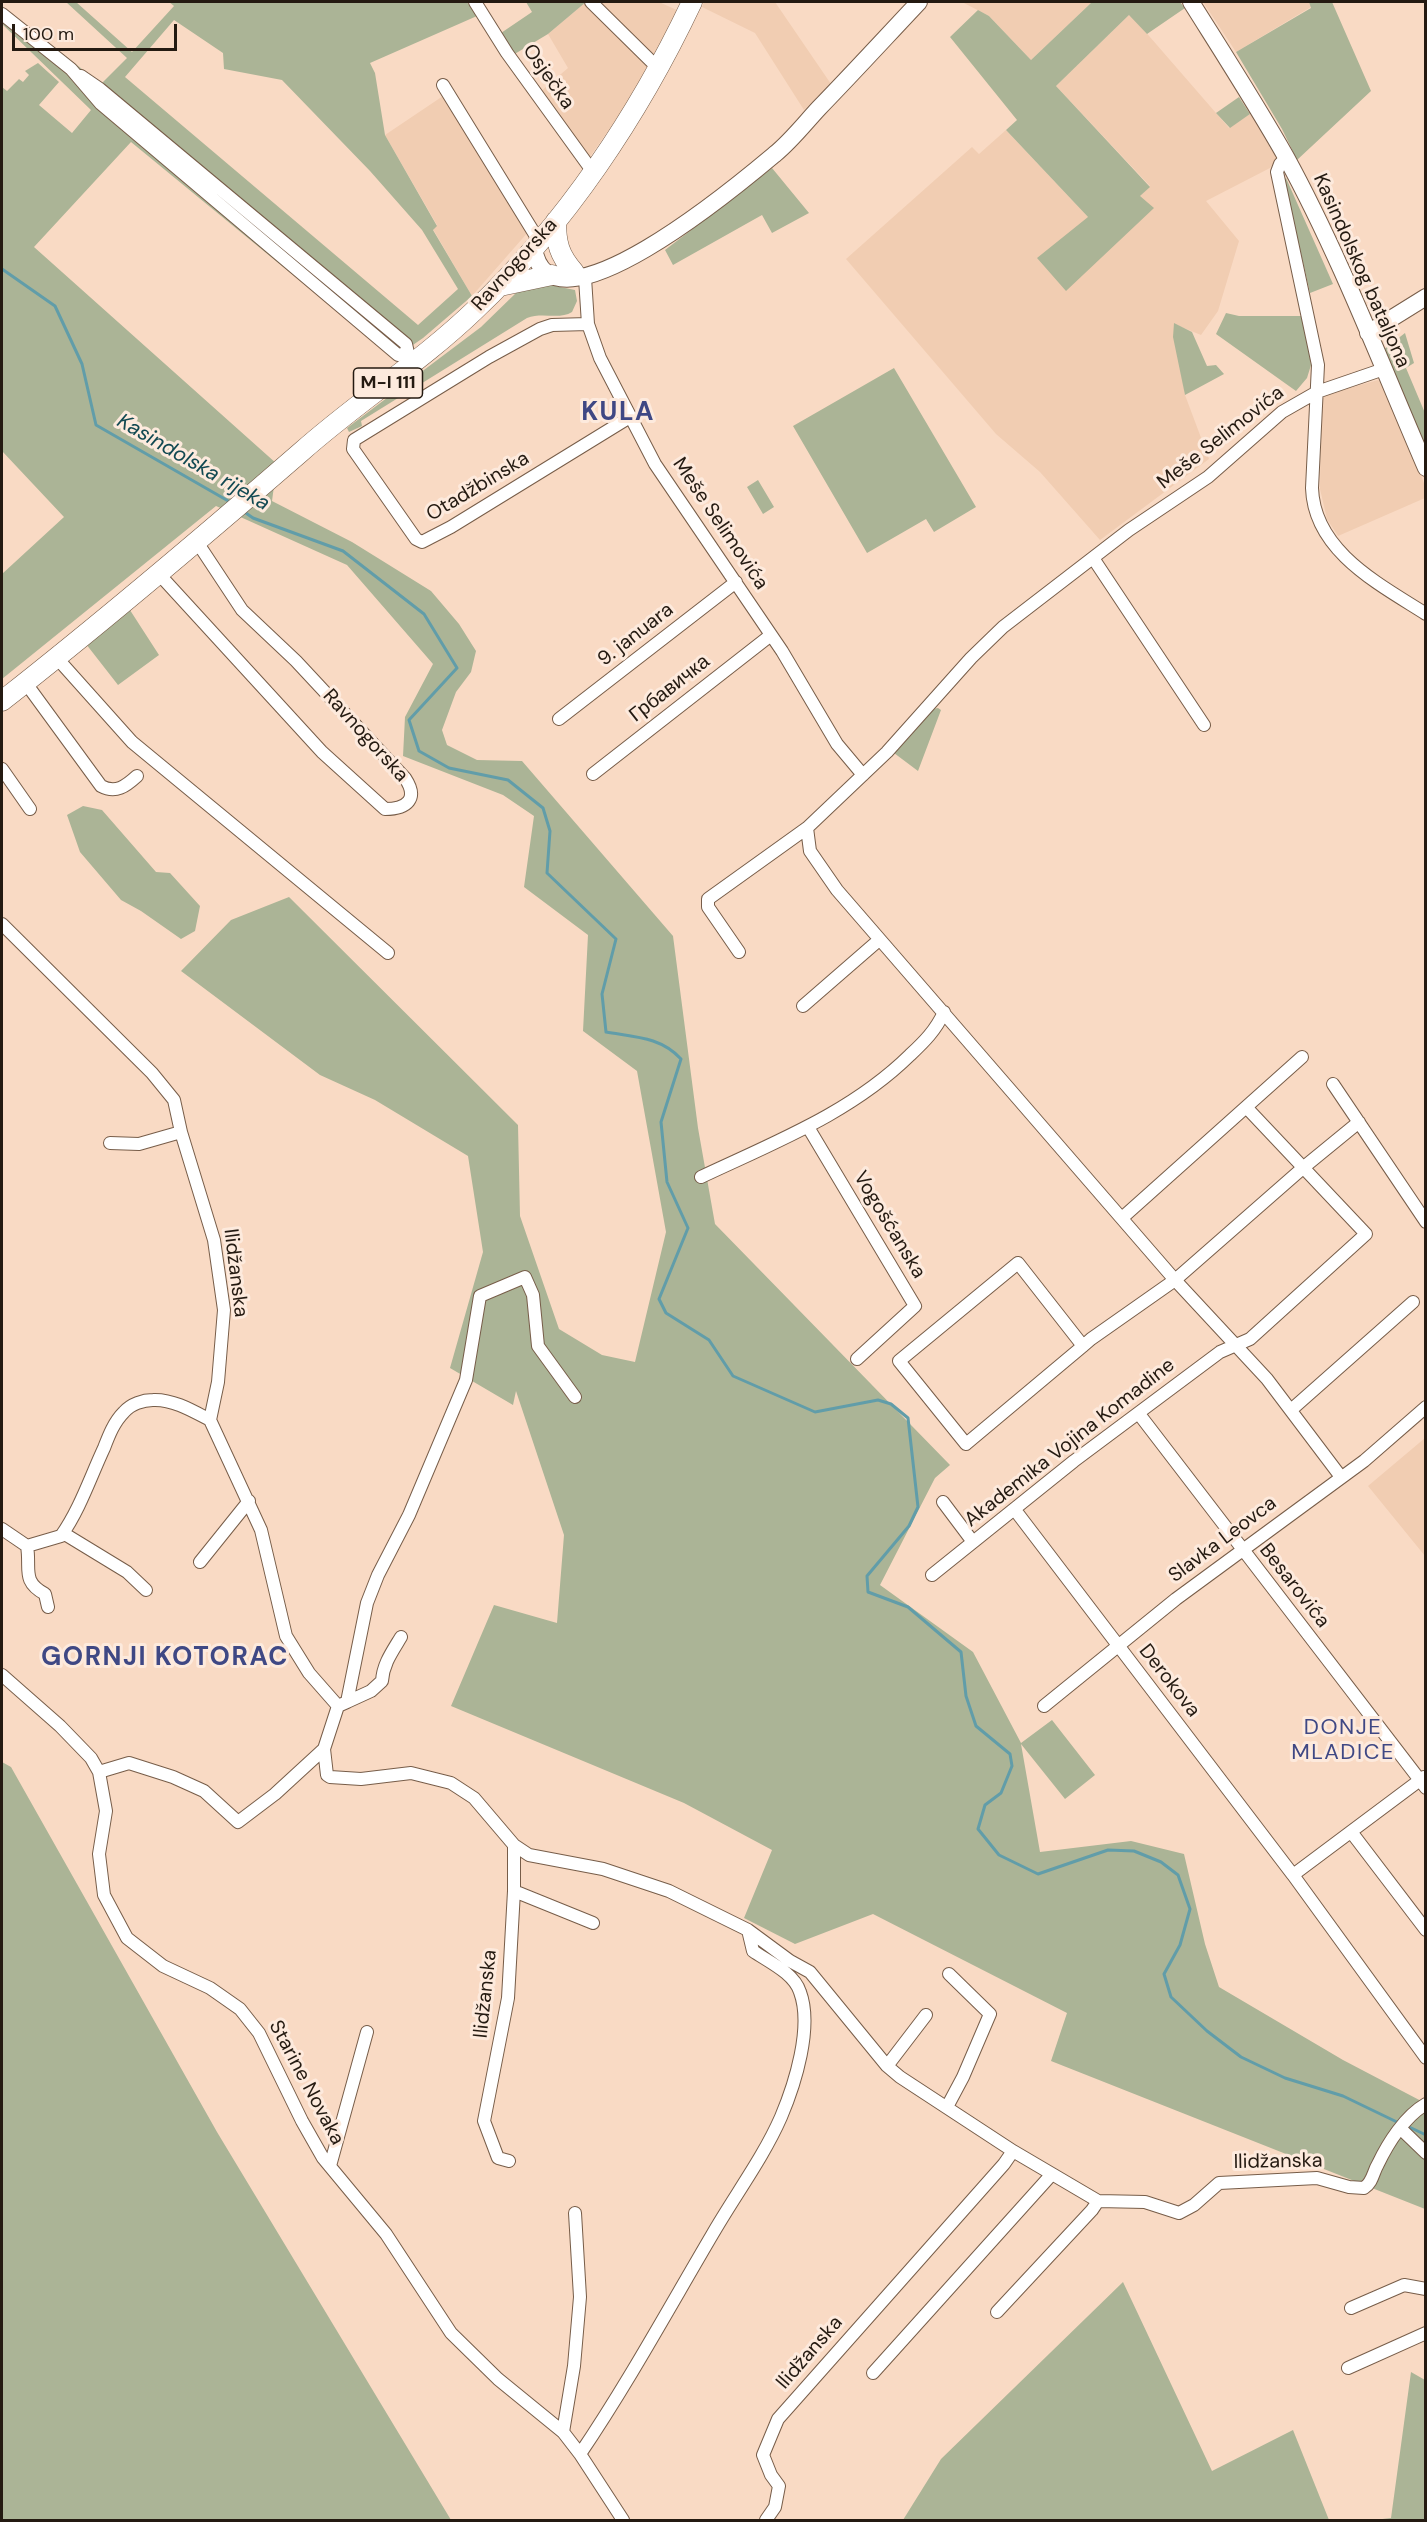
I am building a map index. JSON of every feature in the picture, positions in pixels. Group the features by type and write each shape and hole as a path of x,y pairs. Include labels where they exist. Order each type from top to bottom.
{"main road":[{"name":"Ravnogorska","path":"2,700 197,542 412,357 474,312 500,286 537,245 593,172 659,69 692,2"},
{"path":"556,221 556,242 559,252 580,275"},
{"path":"500,286 552,275"}],"street":[{"name":"Osječka","path":"475,2 507,53 593,172"},
{"path":"591,2 659,69"},
{"path":"537,245 536,258 540,268 568,280 658,243 734,188 776,153 919,2"},
{"name":"Kasindolskog bataljona","path":"1191,2 1250,95 1286,158 1368,333 1425,468"},
{"path":"2,14 71,69 101,104 380,340 398,355 412,357"},
{"path":"443,85 537,245 580,275"},
{"name":"Kasindolskog bataljona","path":"1286,158 1280,164 1277,172 1318,365 1312,495 1326,533 1355,566 1425,614"},
{"name":"Meše Selimovića","path":"580,275 588,324 600,358 664,479 771,635 837,744 863,774"},
{"path":"1368,333 1425,297"},
{"name":"Otadžbinska","path":"588,324 552,324 540,328 354,440 353,449 376,485 416,539 422,542 451,528 630,417"},
{"name":"Meše Selimovića","path":"739,952 708,907 708,899 807,828 863,774 994,634 1129,530 1208,477 1282,412 1317,392 1383,369"},
{"name":"Ravnogorska","path":"158,573 322,752 385,809 398,809 407,804 411,796 411,788 405,778 296,661 242,610 197,542"},
{"path":"1093,558 1204,725"},
{"name":"9. januara","path":"559,719 736,582"},
{"name":"Грбавичка","path":"593,774 771,635"},
{"path":"56,657 132,742 388,953"},
{"path":"26,682 101,786 108,790 125,788 137,776"},
{"path":"2,769 30,809"},
{"path":"807,828 810,851 823,872 879,940 1175,1280 1267,1379 1341,1477"},
{"name":"Ilidžanska","path":"2,924 164,1086 174,1100 181,1132 214,1240 224,1310 218,1382 210,1420"},
{"path":"803,1006 879,940"},
{"path":"701,1177 838,1111 898,1068 933,1033 944,1012"},
{"path":"1122,1218 1302,1057"},
{"path":"1333,1084 1425,1222"},
{"name":"Akademika Vojina Komadine","path":"932,1575 1074,1461 1220,1352 1250,1339 1366,1234 1246,1107"},
{"path":"1083,1346 1018,1263 899,1361 966,1444 1083,1346 1175,1280 1359,1122"},
{"name":"Vogošćanska","path":"808,1127 915,1306 857,1359"},
{"path":"110,1143 139,1144 181,1132"},
{"path":"99,1772 129,1763 173,1777 204,1791 238,1822 275,1794 324,1749 343,1704 367,1603 378,1575 409,1515 466,1380 480,1296 525,1277 533,1296 538,1346 575,1397"},
{"path":"1291,1410 1413,1302"},
{"path":"27,1546 61,1536 84,1496 114,1426 125,1411 135,1404 155,1400 185,1407 210,1420 249,1501 261,1530 286,1636 309,1673 343,1704"},
{"name":"Slavka Leovca","path":"1044,1706 1116,1645 1364,1461 1425,1407"},
{"name":"Besarovića","path":"1139,1414 1242,1551 1424,1782 1352,1833"},
{"path":"200,1562 249,1501"},
{"path":"943,1502 973,1542"},
{"name":"Derokova","path":"1015,1510 1293,1875 1425,2058"},
{"path":"2,1529 27,1546"},
{"path":"63,1533 127,1572 146,1590"},
{"path":"27,1546 30,1580 33,1588 45,1594 48,1607"},
{"path":"343,1704 371,1691 382,1682 382,1671 401,1637"},
{"name":"Starine Novaka","path":"2,1675 60,1726 91,1758 99,1772 106,1811 99,1854 104,1895 127,1938 163,1966 210,1988 240,2009 259,2033 302,2121 330,2166 386,2234 451,2333 498,2379 563,2432 623,2520"},
{"name":"Ilidžanska","path":"324,1749 327,1775 334,1778 361,1779 411,1773 451,1783 474,1798 514,1845 529,1855 603,1869 669,1891 748,1930 790,1961 810,1972 887,2066 1013,2151 1098,2201 1146,2202 1179,2213 1194,2205 1219,2183 1317,2178 1349,2187 1365,2188 1370,2185 1378,2163 1400,2128"},
{"path":"1293,1875 1352,1833 1425,1930"},
{"name":"Ilidžanska","path":"510,2161 498,2158 484,2121 508,1998 514,1891 514,1845"},
{"path":"514,1891 593,1923"},
{"path":"580,2454 608,2413 720,2221 768,2144 782,2115 798,2068 804,2020 799,1988 791,1978 753,1951 748,1930"},
{"path":"946,2107 963,2077 990,2014 949,1974"},
{"path":"887,2066 926,2016"},
{"path":"330,2166 367,2032"},
{"path":"1422,2106 1400,2128 1425,2152"},
{"name":"Ilidžanska","path":"766,2520 775,2507 778,2486 763,2455 778,2419 943,2236 1013,2151"},
{"path":"873,2373 1052,2174"},
{"path":"997,2312 1098,2201"},
{"path":"563,2432 574,2366 580,2297 575,2213"},
{"path":"1351,2308 1404,2285 1425,2289"},
{"path":"1348,2368 1425,2333"}],"shaded area":[{"path":"586,2 652,68 589,158 540,92 568,68 548,34"},
{"path":"597,2 659,2 679,11 657,57"},
{"path":"704,2 775,2 831,84 804,110 755,33 702,7"},
{"path":"962,2 1092,2 1031,60 989,16"},
{"path":"1203,2 1309,2 1311,7 1236,52"},
{"path":"1130,14 1229,128 1250,114 1277,159 1270,168 1206,201 1239,241 1218,311 1201,335 1174,324 1185,395 1209,459 1100,540 1040,472 996,434 846,259 972,147 979,154 1006,130 1088,217 1140,196 1150,186 1056,86"},
{"path":"443,96 529,231 472,296 433,229 437,225 385,135"},
{"path":"1378,380 1382,383 1411,448 1425,486 1425,498 1338,536 1327,519 1320,489 1321,396"},
{"path":"1425,1438 1425,1556 1368,1486"}],"green space":[{"path":"66,2 76,2 132,52 174,6 169,2 467,2 477,16 370,63 375,73 385,135 437,226 433,230 472,296 423,338 394,358 131,142 34,247 277,464 272,501 352,542 431,591 459,624 476,651 471,672 456,692 442,730 447,745 477,760 522,761 673,936 698,1128 715,1224 950,1465 935,1478 880,1585 973,1652 1021,1743 1052,1720 1095,1775 1065,1799 1021,1744 1040,1852 1131,1841 1184,1854 1205,1944 1219,1987 1343,2060 1425,2103 1425,2209 1051,2061 1067,2013 873,1914 795,1944 744,1918 772,1850 684,1803 451,1706 494,1605 557,1623 564,1535 516,1391 513,1405 450,1368 483,1252 468,1156 375,1100 320,1075 181,971 231,920 289,897 518,1125 520,1216 559,1329 602,1355 635,1362 666,1232 637,1071 583,1031 588,935 524,887 534,816 503,795 403,756 405,717 433,664 347,565 216,506 2,679 2,574 64,517 2,451 2,87 7,91 19,79 23,82 29,75 25,71 38,63 59,82 39,105 72,133 91,110 2,24 2,6 101,84 127,58","holes":["174,20 223,53 224,69 282,80 370,171 422,230 458,289 418,325 125,77"]},
{"path":"526,2 586,2 548,34 513,55 501,33 532,12"},
{"path":"1092,2 1180,2 1185,8 1147,34 1129,15 1056,86 1150,187 1140,196 1154,208 1066,291 1037,258 1088,217 1006,130 1017,120 950,37 978,10 989,16 1031,60"},
{"path":"1309,2 1332,2 1371,91 1297,160 1282,129 1236,52 1311,8"},
{"path":"1239,97 1250,114 1230,128 1216,113"},
{"path":"772,168 809,213 772,233 762,215 673,265 665,250"},
{"path":"1286,178 1333,284 1310,293 1284,179"},
{"path":"545,284 575,290 577,301 572,312 527,318 361,421 362,426 349,432 347,428 481,327 517,292"},
{"path":"1226,313 1239,316 1303,316 1311,365 1307,378 1296,391 1216,334"},
{"path":"1174,323 1192,332 1207,366 1216,365 1224,374 1185,395 1173,337"},
{"path":"1405,333 1414,363 1406,368 1425,413 1425,455 1383,350"},
{"path":"894,368 976,507 934,532 926,519 867,553 793,426"},
{"path":"758,480 774,507 763,514 747,487"},
{"path":"128,607 159,655 118,685 86,644"},
{"path":"933,709 941,710 918,771 894,753"},
{"path":"83,806 102,810 156,872 170,873 200,906 195,931 181,939 121,900 80,852 67,815"},
{"path":"2,1762 11,1767 217,2132 451,2520 2,2520"},
{"path":"1123,2282 1212,2471 1293,2430 1329,2520 903,2520 941,2459"},
{"path":"1411,2372 1425,2380 1425,2520 1374,2520 1391,2518"}],"waterway":[{"name":"Kasindolska rijeka","path":"2,269 55,306 82,364 96,425 230,502"},
{"name":"Kasindolska rijeka","path":"243,511 253,518 343,551 424,614 457,668 409,720 419,751 449,768 508,780 543,808 550,831 547,873 616,939 602,994 606,1032 656,1042 681,1059 661,1122 667,1182 688,1228 659,1299 666,1313 709,1340 733,1376 815,1412 878,1400 891,1404 908,1418 918,1507 909,1526 867,1576 868,1592 908,1607 961,1652 966,1696 976,1726 1010,1754 1012,1766 1001,1793 985,1805 978,1829 999,1855 1038,1874 1108,1850 1134,1851 1161,1862 1178,1875 1190,1909 1180,1945 1164,1974 1171,1997 1207,2031 1241,2057 1285,2078 1343,2096 1399,2123"},
{"name":"Kasindolska rijeka","path":"1405,2125 1426,2135"}],"district":[{"name":"KULA","path":"618,413"},
{"name":"GORNJI KOTORAC","path":"165,1658"},
{"name":"DONJE MLADICE","path":"1343,1740"}]}
